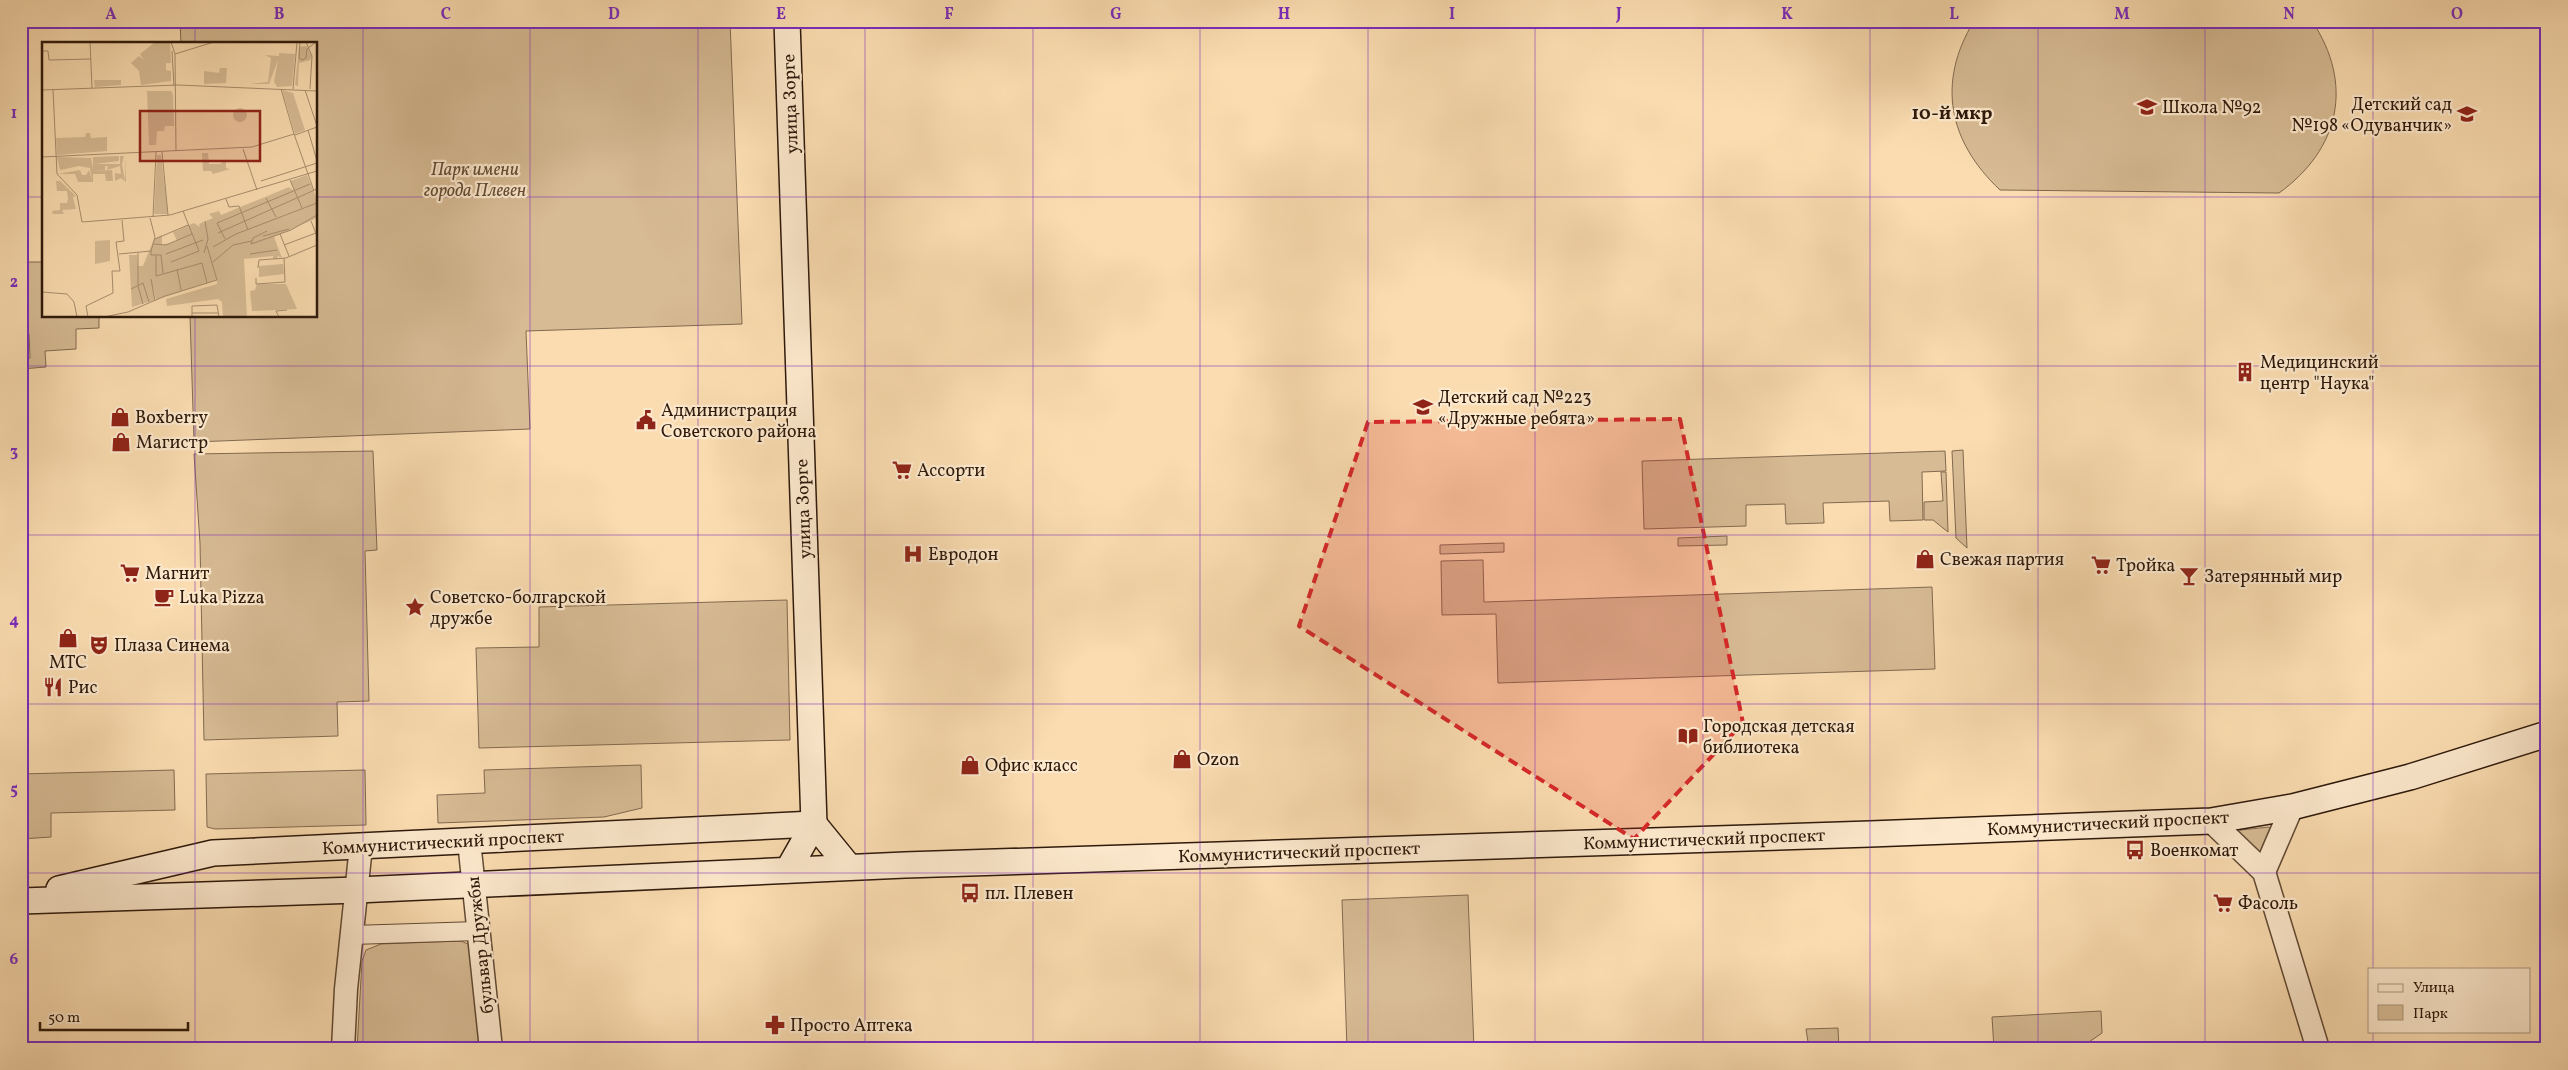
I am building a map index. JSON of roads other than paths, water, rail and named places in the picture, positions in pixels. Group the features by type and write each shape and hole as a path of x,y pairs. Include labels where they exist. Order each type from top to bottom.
{"main road":[{"name":"улица Зорге","path":"787,21 814,824"},
{"name":"Коммунистический проспект","path":"21,900 357,890 849,867 2211,821 2292,807 2410,777 2547,734"},
{"name":"Коммунистический проспект","path":"21,900 212,853 814,824"},
{"path":"788,870 814,824 849,867"}],"street":[{"path":"2264,872 2292,807"},
{"path":"2211,821 2264,872 2318,1049"},
{"name":"бульвар Дружбы","path":"469,841 491,1049"},
{"path":"343,1049 361,846"},
{"path":"352,935 478,931"}],"place":[{"name":"Школа №92","path":"2147,107"},
{"name":"Детский сад №198 «Одуванчик»","path":"2467,114"},
{"name":"Медицинский центр \"Наука\"","path":"2245,372"},
{"name":"Детский сад №223 «Дружные ребята»","path":"1423,407"},
{"name":"Boxberry","path":"120,417"},
{"name":"Администрация Советского района","path":"646,420"},
{"name":"Магистр","path":"121,442"},
{"name":"Ассорти","path":"902,470"},
{"name":"Евродон","path":"913,554"},
{"name":"Свежая партия","path":"1925,559"},
{"name":"Тройка","path":"2101,565"},
{"name":"Магнит","path":"130,573"},
{"name":"Затерянный мир","path":"2189,576"},
{"name":"Luka Pizza","path":"164,597"},
{"name":"Советско-болгарской дружбе","path":"415,607"},
{"name":"МТС","path":"68,638"},
{"name":"Плаза Синема","path":"99,645"},
{"name":"Рис","path":"53,687"},
{"name":"Городская детская библиотека","path":"1688,736"},
{"name":"Ozon","path":"1182,759"},
{"name":"Офис класс","path":"970,765"},
{"name":"Военкомат","path":"2135,850"},
{"name":"пл. Плевен","path":"970,893"},
{"name":"Фасоль","path":"2223,903"},
{"name":"Просто Аптека","path":"775,1025"}],"district":[{"name":"10-й мкр","path":"1952,112"}],"park label":[{"name":"Парк имени города Плевен","path":"475,179"}]}
